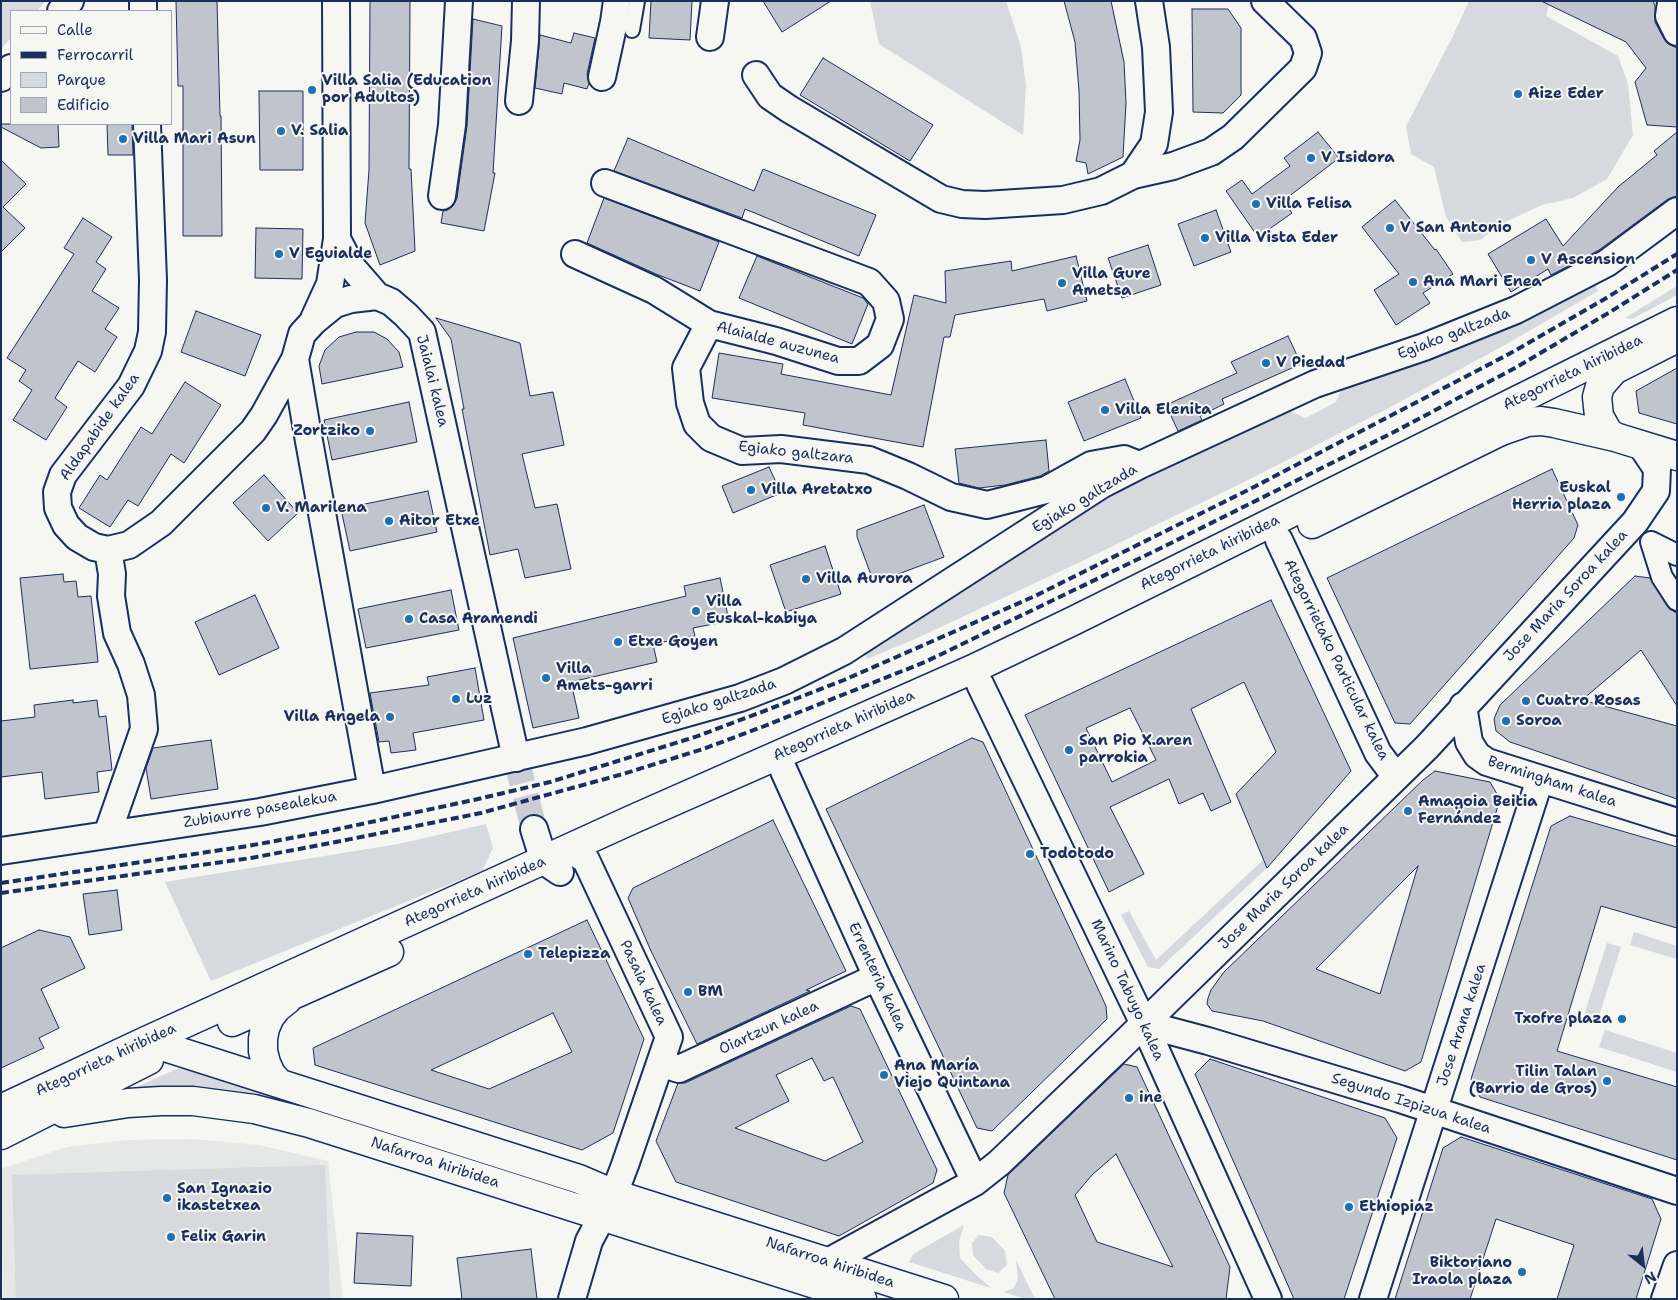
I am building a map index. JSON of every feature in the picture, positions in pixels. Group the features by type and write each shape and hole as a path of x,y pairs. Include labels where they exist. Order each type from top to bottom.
{"main road":[{"name":"Ategorrieta hiribidea","path":"1,1135 158,1045 565,861 973,669 1677,321"},
{"path":"1615,437 1608,432 1599,416 1597,396 1600,386 1614,370 1677,338"},
{"name":"Ategorrieta hiribidea","path":"1,1109 158,1045 296,994 565,861 784,771 980,684 1513,425 1541,421 1554,423 1615,437 1677,456"},
{"path":"279,1083 266,1063 263,1051 265,1028 270,1017 278,1008 296,994"},
{"name":"Nafarroa hiribidea","path":"158,1045 579,1179 608,1205 862,1299"},
{"name":"Nafarroa hiribidea","path":"1,1135 54,1115 128,1102 194,1101 254,1109 608,1205 828,1262 944,1299"}],"street":[{"name":"Jaialai kalea","path":"336,1 337,239 350,266 377,296 391,302 422,332 516,758"},
{"path":"442,196 452,125 459,1"},
{"path":"519,101 525,42 526,1"},
{"path":"602,77 617,1"},
{"path":"710,37 715,1"},
{"path":"1133,176 1154,144 1159,112 1156,48 1148,1"},
{"path":"756,75 770,96 789,109 941,199 962,204 985,205 1025,204 1063,200 1101,191 1133,176 1173,166 1211,152 1233,137 1303,68 1308,53 1303,38 1265,1"},
{"path":"1673,1 1669,16 1677,32"},
{"path":"1,78 10,69"},
{"name":"Aldapabide kalea","path":"108,550 94,548 78,537 66,525 58,508 57,492 63,475 131,386 148,351 152,332 153,310 147,125"},
{"name":"Alaialde auzunea","path":"575,254 654,290 709,324 776,341 838,361 859,361 880,345 890,319 886,301 869,282 605,183"},
{"name":"Egiako galtzada","path":"516,758 587,741 740,698 784,681 844,651 1101,485 1315,384 1424,347 1516,310 1607,263 1677,211"},
{"path":"312,322 330,284 337,239"},
{"path":"107,835 144,730 141,696 131,664 117,633 111,596 112,574 108,550 129,545 161,523 227,459 264,415 296,359 302,334 312,322 335,304 351,299 377,296"},
{"name":"Egiako galtzara","path":"709,324 686,368 690,403 697,424 711,438 742,450 781,449 869,460 908,476 951,498 987,505 1046,490 1091,465 1124,459 1140,465"},
{"path":"296,359 372,790"},
{"name":"Jose Maria Soroa kalea","path":"828,1262 975,1182 999,1163 1427,747 1635,522 1656,491 1657,469 1641,445"},
{"name":"Ategorrietako Particular kalea","path":"1279,540 1378,753 1396,777"},
{"path":"1677,555 1651,542 1662,577 1677,600"},
{"name":"Marino Tabuyo kalea","path":"980,684 1144,1024 1268,1299"},
{"name":"Bermingham kalea","path":"1463,706 1469,742 1477,755 1486,762 1677,822"},
{"name":"Zubiaurre pasealekua","path":"1,851 260,812 372,790 516,758"},
{"name":"Errenteria kalea","path":"784,771 877,977 975,1182"},
{"name":"Jose Arana kalea","path":"1373,1299 1540,779"},
{"name":"Pasaia kalea","path":"534,829 565,861 669,1037 608,1205 590,1241 572,1299"},
{"name":"Oiartzun kalea","path":"660,1063 679,1069 877,977"},
{"name":"Segundo Izpizua kalea","path":"1144,1024 1208,1041 1434,1111 1677,1191"},
{"path":"1666,1299 1677,1265"}],"lane":[{"path":"632,30 637,1"},
{"path":"1551,1150 1583,1149 1677,1180"}],"shaded area":[{"name":"Felix Garin","path":"192,1139 259,1145 328,1161 343,1299 3,1299 1,1169 67,1147 127,1140"}],"green space":[{"path":"1,1 46,1 38,10 10,10 10,39 1,49"},
{"path":"870,1 1006,1 1021,47 1026,86 1023,135 879,44"},
{"path":"1469,1 1550,1 1546,16 1618,56 1628,84 1633,135 1607,179 1573,198 1542,205 1503,223 1480,240 1462,242 1446,217 1434,167 1411,154 1406,126"},
{"path":"1594,284 1598,291 1503,346 1381,412 1240,484 1080,562 915,639 867,659 863,650 1107,495 1285,409 1306,418 1336,402 1343,384"},
{"path":"1677,286 1677,295 1632,319 1625,318"},
{"path":"486,824 493,848 482,871 211,981 165,882 398,844"},
{"path":"1263,860 1267,868 1159,969 1148,967 1121,915 1129,911 1156,960"},
{"path":"1634,932 1677,946 1677,959 1630,945"},
{"path":"1607,943 1621,947 1598,1019 1584,1015"},
{"path":"1605,1030 1677,1053 1677,1072 1599,1047"},
{"path":"181,1067 305,1106 303,1111 130,1090"},
{"name":"Felix Garin","path":"325,1165 330,1299 16,1299 12,1175"},
{"path":"964,1225 959,1241 960,1258 991,1288 909,1262 913,1254"},
{"path":"979,1235 992,1237 1005,1251 1007,1265 998,1273 986,1269 973,1255 972,1243"},
{"path":"1016,1260 1035,1299 1026,1299 1003,1292 1014,1288 1018,1278"}],"building":[{"path":"176,1 217,1 221,116 222,236 183,236 183,86 178,86"},
{"path":"370,1 410,1 409,169 411,169 415,251 380,265 365,223 369,170"},
{"path":"651,1 692,1 690,40 649,38"},
{"path":"763,1 831,1 782,32"},
{"path":"1064,1 1111,1 1124,62 1126,103 1123,157 1088,174 1086,163 1076,161 1080,140 1079,91 1075,42"},
{"path":"1541,1 1653,1 1655,6 1655,22 1668,44 1677,48 1677,127 1647,125 1635,82 1646,68 1626,42"},
{"path":"1192,9 1228,9 1241,28 1241,95 1223,113 1193,112"},
{"path":"473,19 502,26 493,173 495,173 484,231 441,223 443,211 453,206 457,198 467,126"},
{"path":"574,33 595,38 587,74 589,83 587,89 564,83 562,94 535,88 540,35 571,43"},
{"path":"823,58 933,125 910,161 800,95"},
{"name":"V. Salia","path":"259,91 303,91 303,170 260,170"},
{"path":"1,124 58,125 59,147 41,148 1,127"},
{"name":"Villa Mari Asun","path":"107,125 132,125 133,155 108,155"},
{"path":"1318,132 1339,158 1283,201 1292,213 1258,237 1226,191 1242,180 1252,194 1290,166 1284,158"},
{"path":"1677,132 1677,196 1668,199 1599,250 1551,275 1548,269 1511,292 1488,254 1546,219 1563,246 1618,187 1657,155 1654,151"},
{"path":"628,138 754,191 763,169 876,215 859,256 745,209 742,218 614,171"},
{"path":"1,160 26,184 3,207 25,228 1,252"},
{"path":"604,198 719,242 700,291 656,274 587,243"},
{"path":"1395,200 1436,249 1453,274 1423,293 1430,303 1396,325 1374,290 1399,274 1362,227"},
{"name":"Villa Vista Eder","path":"1216,210 1231,252 1194,266 1178,224"},
{"path":"83,218 112,237 96,262 106,269 92,291 119,308 105,329 117,337 95,372 78,361 55,398 67,407 46,440 13,420 32,390 19,381 26,370 7,358 74,254 64,248"},
{"name":"V Eguialde","path":"256,228 303,229 302,279 255,278"},
{"path":"1148,245 1161,285 1122,298 1108,258"},
{"path":"757,256 863,298 868,304 852,344 739,298"},
{"path":"1076,256 1087,301 1047,311 1044,299 955,315 950,337 944,337 923,447 803,425 805,413 712,398 719,353 783,364 781,374 891,395 914,295 946,303 945,271 1011,261 1012,271"},
{"path":"196,311 261,335 245,376 181,352"},
{"path":"436,318 520,343 530,396 553,392 564,445 522,454 535,508 557,504 571,569 525,578 518,549 490,555 462,409 464,409 451,339"},
{"path":"356,332 374,332 387,339 399,352 403,367 322,384 319,366 325,350 339,337"},
{"path":"1288,336 1301,364 1222,399 1224,404 1200,416 1202,420 1178,431 1166,405 1237,373 1231,362"},
{"path":"1677,368 1677,424 1639,413 1636,391"},
{"name":"Villa Elenita","path":"1125,379 1141,418 1084,441 1068,402"},
{"path":"185,382 221,405 184,463 171,454 138,506 128,500 110,527 79,508 100,475 107,480 141,427 152,434"},
{"name":"Zortziko","path":"409,402 417,442 332,460 324,420"},
{"path":"1046,440 1049,471 1040,476 1005,485 979,488 959,483 955,449"},
{"name":"Villa Aretatxo","path":"769,467 781,493 733,513 722,486"},
{"path":"1552,469 1578,525 1574,538 1410,724 1395,723 1327,578"},
{"name":"V. Marilena","path":"264,475 298,513 268,541 233,503"},
{"name":"Aitor Etxe","path":"428,491 437,532 350,551 341,509"},
{"path":"924,505 944,557 874,583 857,537 857,530"},
{"name":"Villa Aurora","path":"825,546 841,594 786,612 770,565"},
{"path":"63,574 64,582 76,581 78,597 91,596 98,662 30,669 20,578"},
{"path":"1635,576 1650,578 1667,606 1677,614 1677,706 1641,650 1582,700 1677,726 1677,799 1510,742 1496,731 1494,719 1500,705"},
{"path":"720,578 729,621 693,628 695,636 653,644 657,662 571,682 579,718 533,728 513,638 686,596 684,586"},
{"name":"Casa Aramendi","path":"451,590 459,630 366,648 358,609"},
{"path":"255,595 279,648 219,675 195,622"},
{"path":"1271,600 1351,771 1267,868 1236,794 1276,752 1244,682 1191,709 1231,802 1211,811 1203,793 1179,804 1169,779 1110,807 1144,874 1109,892 1025,715","holes":["1130,708 1156,760 1112,782 1086,728"]},
{"path":"475,668 484,720 413,733 416,750 391,753 389,741 379,742 370,693 429,685 427,677"},
{"path":"73,700 73,703 97,700 99,717 106,716 112,770 97,772 99,792 45,799 42,772 1,777 1,721 35,717 34,705"},
{"path":"972,738 983,742 1106,1006 1107,1019 992,1131 977,1128 826,809"},
{"path":"211,740 218,789 151,799 146,768 153,748"},
{"path":"1435,771 1490,782 1500,799 1421,1062 1405,1071 1263,1021 1212,1011 1207,1004 1208,998 1211,990 1224,972 1423,780","holes":["1418,866 1380,994 1316,969"]},
{"path":"1570,816 1677,847 1677,928 1601,906 1557,1051 1677,1087 1677,1160 1480,1097 1471,1079 1551,826"},
{"path":"773,820 846,971 806,990 810,991 697,1044 651,951 628,898 633,888"},
{"path":"117,890 122,930 89,935 83,894"},
{"path":"587,920 644,1039 613,1133 582,1150 315,1065 313,1048","holes":["553,1013 572,1052 489,1089 431,1070"]},
{"path":"39,930 70,937 85,968 41,989 59,1028 39,1038 44,1048 1,1068 1,948"},
{"path":"851,1006 860,1009 937,1170 933,1183 839,1236 676,1182 656,1141 678,1083 685,1083","holes":["812,1058 824,1081 833,1077 863,1142 825,1161 735,1128 789,1101 776,1075"]},
{"path":"1210,1059 1385,1118 1397,1138 1344,1299 1294,1299 1195,1074"},
{"path":"1124,1064 1137,1067 1230,1267 1226,1299 1055,1299 1004,1193 1008,1175","holes":["1116,1154 1173,1267 1097,1242 1075,1195 1092,1175"]},
{"path":"1461,1137 1652,1199 1661,1219 1636,1299 1557,1299 1574,1245 1496,1219 1470,1299 1395,1299 1443,1148"},
{"path":"357,1233 413,1236 411,1286 354,1283"},
{"path":"531,1249 537,1299 462,1299 457,1258"}],"tunnel":[{"path":"516,758 534,829"}],"railway":[{"path":"1,883 248,846 329,831 478,799 550,782 695,737 759,713 844,680 1035,596 1252,488 1509,354 1603,300 1677,254"},
{"path":"1,893 251,858 481,813 623,774 703,749 925,662 1161,548 1392,433 1515,368 1677,270"}],"place":[{"name":"Villa Salia (Education por Adultos)","path":"312,90"},
{"name":"Aize Eder","path":"1518,94"},
{"name":"V. Salia","path":"281,131"},
{"name":"Villa Mari Asun","path":"123,139"},
{"name":"V Isidora","path":"1311,158"},
{"name":"Villa Felisa","path":"1256,204"},
{"name":"V San Antonio","path":"1390,228"},
{"name":"Villa Vista Eder","path":"1205,238"},
{"name":"V Eguialde","path":"279,254"},
{"name":"V Ascension","path":"1531,260"},
{"name":"Ana Mari Enea","path":"1413,282"},
{"name":"Villa Gure Ametsa","path":"1062,283"},
{"name":"V Piedad","path":"1266,363"},
{"name":"Villa Elenita","path":"1105,410"},
{"name":"Zortziko","path":"370,431"},
{"name":"Villa Aretatxo","path":"751,490"},
{"name":"Euskal Herria plaza","path":"1621,497"},
{"name":"V. Marilena","path":"266,508"},
{"name":"Aitor Etxe","path":"389,521"},
{"name":"Villa Aurora","path":"806,579"},
{"name":"Villa Euskal-kabiya","path":"696,611"},
{"name":"Casa Aramendi","path":"409,619"},
{"name":"Etxe Goyen","path":"618,642"},
{"name":"Villa Amets-garri","path":"546,678"},
{"name":"Luz","path":"456,699"},
{"name":"Cuatro Rosas","path":"1526,701"},
{"name":"Villa Angela","path":"390,717"},
{"name":"Soroa","path":"1506,721"},
{"name":"San Pio X.aren parrokia","path":"1069,750"},
{"name":"Amagoia Beitia Fernández","path":"1408,811"},
{"name":"Todotodo","path":"1030,854"},
{"name":"Telepizza","path":"528,954"},
{"name":"BM","path":"688,992"},
{"name":"Txofre plaza","path":"1622,1019"},
{"name":"Ana María Viejo Quintana","path":"884,1075"},
{"name":"Tilin Talan (Barrio de Gros)","path":"1607,1081"},
{"name":"ine","path":"1129,1098"},
{"name":"San Ignazio ikastetxea","path":"167,1198"},
{"name":"Ethiopiaz","path":"1349,1207"},
{"name":"Felix Garin","path":"171,1237"},
{"name":"Biktoriano Iraola plaza","path":"1522,1272"}]}
